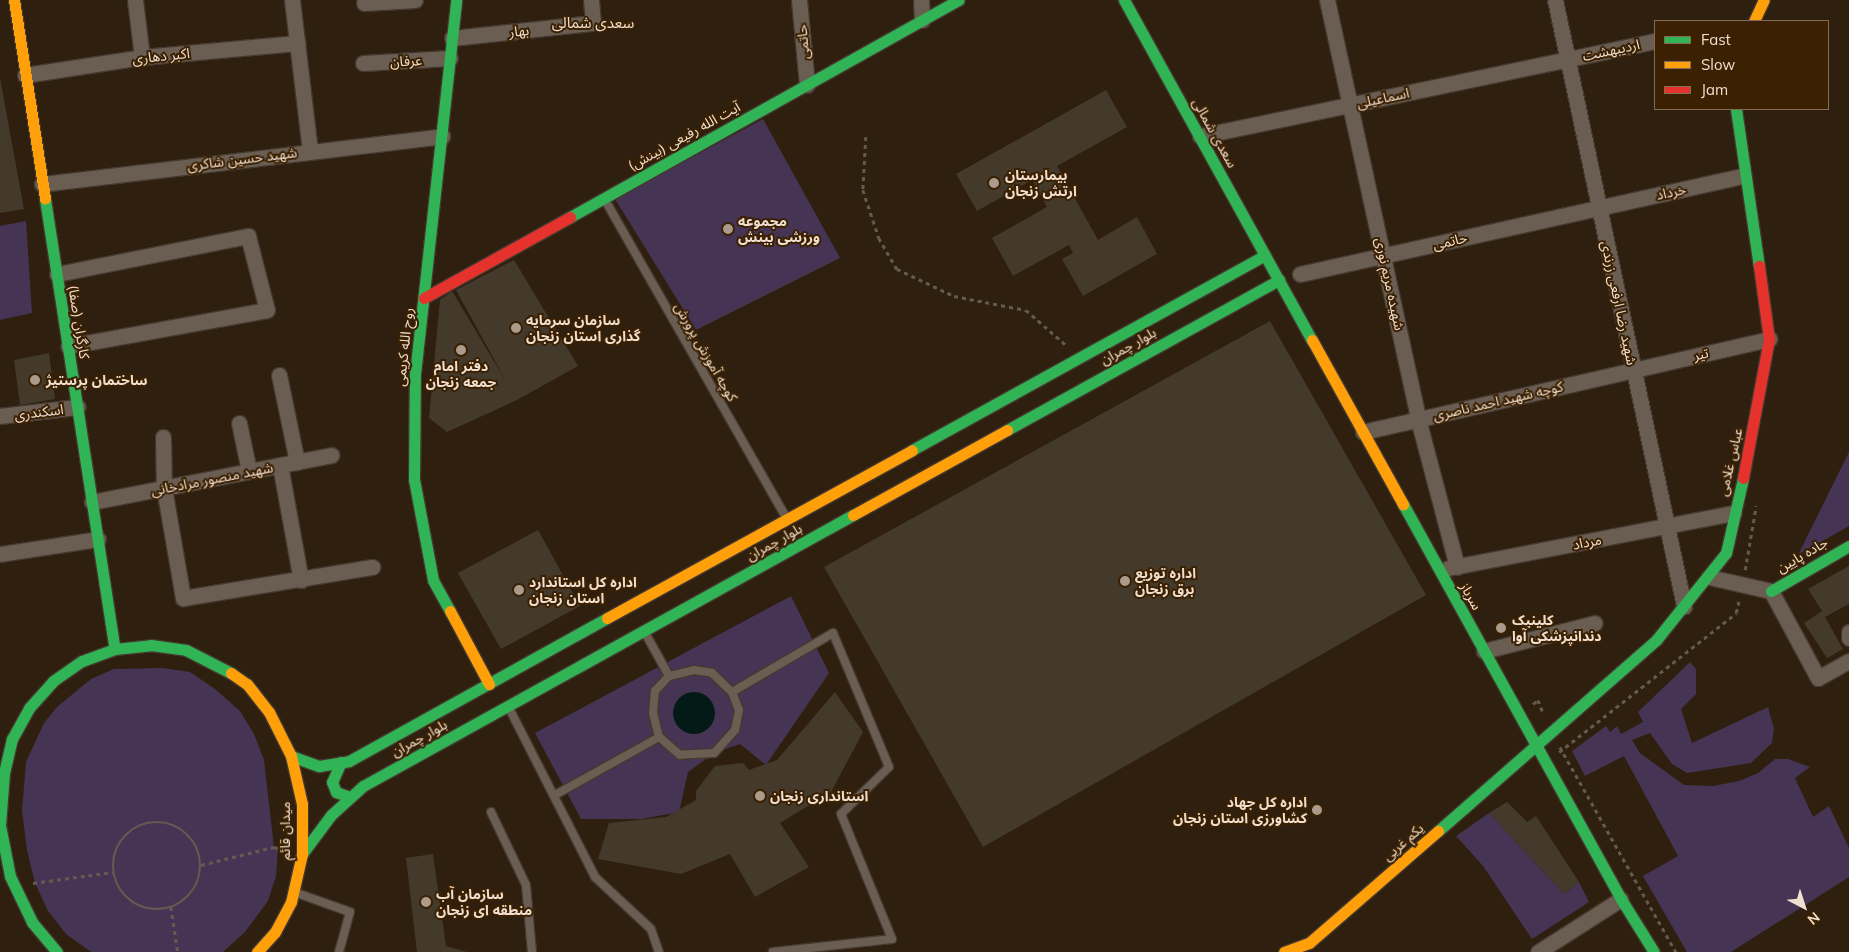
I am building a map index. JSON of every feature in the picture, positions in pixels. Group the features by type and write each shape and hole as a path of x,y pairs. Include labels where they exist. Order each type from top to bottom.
{"main road":[{"name":"کارگران (صفا)","path":"14,0 115,649"},
{"name":"روح الله کریمی","path":"456,0 414,374 414,479 424,546 433,580 489,684"},
{"name":"آیت الله رفیعی (بینش)","path":"424,298 958,0"},
{"name":"سعدی شمالی","path":"1124,0 1279,280"},
{"path":"1753,20 1764,0"},
{"name":"عباس غلامی","path":"1537,746 1657,639 1726,554 1758,408 1769,339 1743,176 1736,110"},
{"name":"بلوار چمران","path":"302,854 330,815 363,786 644,631 794,532 1080,357 1225,288 1265,255"},
{"name":"بلوار چمران","path":"291,756 319,766 341,762 489,684 794,532 1225,310 1279,280"},
{"name":"سرباز","path":"1279,280 1621,899 1654,952"},
{"path":"1225,288 1225,310"},
{"name":"جاده پایین","path":"1770,591 1849,546"},
{"name":"میدان قائم","path":"56,952 32,922 14,885 0,825 4,773 10,747 29,708 60,676 82,661 115,649 151,645 186,650 218,664 247,684 270,712 291,756 302,804 302,854 294,892 275,932 257,952"},
{"name":"یکم غربی","path":"1284,952 1308,943 1537,746"},
{"path":"341,762 332,782 336,792 350,797"}],"street":[{"path":"136,0 142,57"},
{"path":"292,0 310,150"},
{"path":"364,3 415,0"},
{"name":"بهار","path":"452,38 593,23 591,0"},
{"name":"حاتمی","path":"800,0 806,85"},
{"path":"921,0 922,20"},
{"name":"شهیده مریم نوری","path":"1327,0 1385,256 1418,419 1456,567"},
{"name":"شهید رضا ارفعی زرندی","path":"1554,0 1684,606"},
{"name":"اردیبهشت","path":"1567,59 1654,41"},
{"name":"اکبر دهاری","path":"25,74 142,57 297,43"},
{"name":"عرفان","path":"363,63 450,58"},
{"name":"اسماعیلی","path":"1200,136 1567,59"},
{"name":"شهید حسین شاکری","path":"42,184 310,150 442,136"},
{"name":"خرداد","path":"1599,208 1743,176"},
{"name":"حاتمی","path":"1300,274 1599,208"},
{"path":"56,274 248,236 267,310 68,346"},
{"name":"تیر","path":"1633,370 1769,339"},
{"name":"کوچه شهید احمد ناصری","path":"1363,432 1633,370"},
{"path":"279,375 297,462"},
{"name":"اسکندری","path":"0,416 77,407"},
{"path":"238,423 249,471"},
{"path":"163,437 164,488 183,598 372,567"},
{"name":"شهید منصور مرادخانی","path":"92,502 332,455"},
{"path":"280,465 301,580"},
{"name":"مرداد","path":"1440,570 1734,513"},
{"path":"0,554 98,539"},
{"path":"1709,576 1770,591 1818,678 1849,661"},
{"path":"1484,651 1595,623"},
{"path":"1849,632 1849,638"},
{"path":"1547,950 1621,899"},
{"path":"1295,952 1308,943"}],"lane":[{"name":"کوچه آموزش پرورش","path":"604,198 794,532"},
{"path":"644,631 669,676"},
{"path":"732,692 833,633 890,767 842,814 892,939 773,952"},
{"path":"694,670 712,673 732,692 739,710 735,730 714,753 680,755 659,737 653,713 655,691 669,676 694,670"},
{"path":"508,706 555,795 595,877 651,929 658,952"},
{"path":"555,795 659,737"},
{"path":"491,812 526,885 532,952"},
{"path":"294,892 350,912 339,952"}],"path":[{"path":"866,136 863,190 879,238 897,269 954,296 1026,310 1080,357"},
{"path":"1676,952 1562,749 1736,613 1756,503"},
{"path":"156,822 170,824 192,839 199,851 201,865 192,891 171,907 156,910 141,906 123,892 114,872 114,857 119,843 130,831 156,822"},
{"path":"201,865 274,847 302,854"},
{"path":"14,885 114,872"},
{"path":"171,907 178,952"}],"shaded area":[{"name":"مجموعه ورزشی بینش","path":"763,119 840,258 696,330 615,199"},
{"path":"26,221 32,313 0,320 0,226"},
{"path":"1849,452 1849,526 1798,555"},
{"path":"791,596 829,673 766,765 740,744 714,753 688,772 679,812 642,819 581,819 535,733"},
{"path":"1690,662 1696,669 1696,694 1681,709 1692,743 1768,707 1774,729 1772,743 1751,763 1687,773 1672,764 1650,733 1632,740 1640,753 1684,785 1713,786 1739,781 1758,773 1775,759 1788,759 1810,767 1795,778 1813,817 1829,806 1849,848 1849,877 1731,952 1687,952 1643,876 1678,856 1624,756 1585,776 1572,751 1606,726 1610,732 1617,726 1621,734 1643,722 1638,712"},
{"path":"162,668 190,672 215,689 240,711 254,734 264,760 274,847 278,848 276,876 268,901 245,932 223,952 91,952 66,934 48,911 35,883 27,850 22,811 26,762 44,723 57,707 91,679 114,669"},
{"path":"1489,813 1564,894 1579,882 1589,902 1532,939 1483,866 1456,836"}],"water":[{"path":"698,692 706,695 712,701 715,713 712,725 706,731 690,734 682,731 676,725 673,709 676,701 682,695"}],"building":[{"path":"0,78 24,209 0,213"},
{"path":"1106,90 1127,127 1057,166 1098,240 1137,217 1157,254 1083,296 1062,259 1073,253 1069,245 1013,276 992,238 1047,207 1032,180 977,211 956,174"},
{"path":"514,260 578,366 517,400 447,432 429,418 440,300 452,291 507,383 456,290"},
{"name":"اداره توزیع برق زنجان","path":"1270,321 1426,595 983,847 824,567"},
{"name":"ساختمان پرستیژ","path":"49,353 55,399 20,405 14,360"},
{"name":"اداره کل استاندارد استان زنجان","path":"538,530 580,606 501,649 458,573"},
{"path":"1849,566 1849,604 1825,617 1843,649 1827,658 1804,623 1822,611 1808,589"},
{"name":"استانداری زنجان","path":"835,692 863,732 831,792 780,823 809,867 755,897 730,854 681,874 598,859 609,823 666,817 696,800 696,791 715,766 743,763 749,770 777,760"},
{"path":"1507,802 1527,822 1536,816 1579,882 1564,894 1489,813"},
{"name":"سازمان آب منطقه ای زنجان","path":"433,854 446,946 467,952 417,952 406,858"}],"traffic: fast":[{"path":"450,611 433,580 414,479 415,374 456,0"},
{"path":"570,217 958,0"},
{"path":"1124,0 1312,340"},
{"path":"1736,110 1759,266"},
{"path":"45,199 115,649"},
{"path":"912,450 1265,255"},
{"path":"1007,430 1279,280"},
{"path":"1438,831 1657,639 1726,553 1743,478"},
{"path":"1403,504 1621,899 1654,952"},
{"path":"302,854 331,815 363,786 853,515"},
{"path":"1771,591 1849,546"},
{"path":"291,756 319,766 349,761 607,618"},
{"path":"57,952 32,922 10,876 0,825 4,773 12,739 29,708 53,681 82,661 115,649 151,645 186,650 231,673"},
{"path":"341,762 332,782 336,792 350,797"}],"traffic: slow":[{"path":"14,0 45,199"},
{"path":"1754,20 1764,0"},
{"path":"1312,340 1403,504"},
{"path":"853,515 1007,430"},
{"path":"607,618 912,450"},
{"path":"450,611 489,684"},
{"path":"231,673 247,684 269,712 291,756 302,804 302,854 291,902 275,932 257,952"},
{"path":"1284,952 1309,943 1438,831"}],"traffic: jam":[{"path":"424,298 570,217"},
{"path":"1743,478 1769,339 1759,266"}],"place":[{"name":"بیمارستان ارتش زنجان","path":"994,183"},
{"name":"مجموعه ورزشی بینش","path":"728,229"},
{"name":"سازمان سرمایه گذاری استان زنجان","path":"516,328"},
{"name":"دفتر امام جمعه زنجان","path":"461,350"},
{"name":"ساختمان پرستیژ","path":"35,380"},
{"name":"اداره توزیع برق زنجان","path":"1125,581"},
{"name":"اداره کل استاندارد استان زنجان","path":"519,590"},
{"name":"کلینیک دندانپزشکی آوا","path":"1501,628"},
{"name":"استانداری زنجان","path":"760,796"},
{"name":"اداره کل جهاد کشاورزی استان زنجان","path":"1317,810"},
{"name":"سازمان آب منطقه ای زنجان","path":"426,902"}],"district":[{"name":"سعدی شمالی","path":"593,23"}]}
